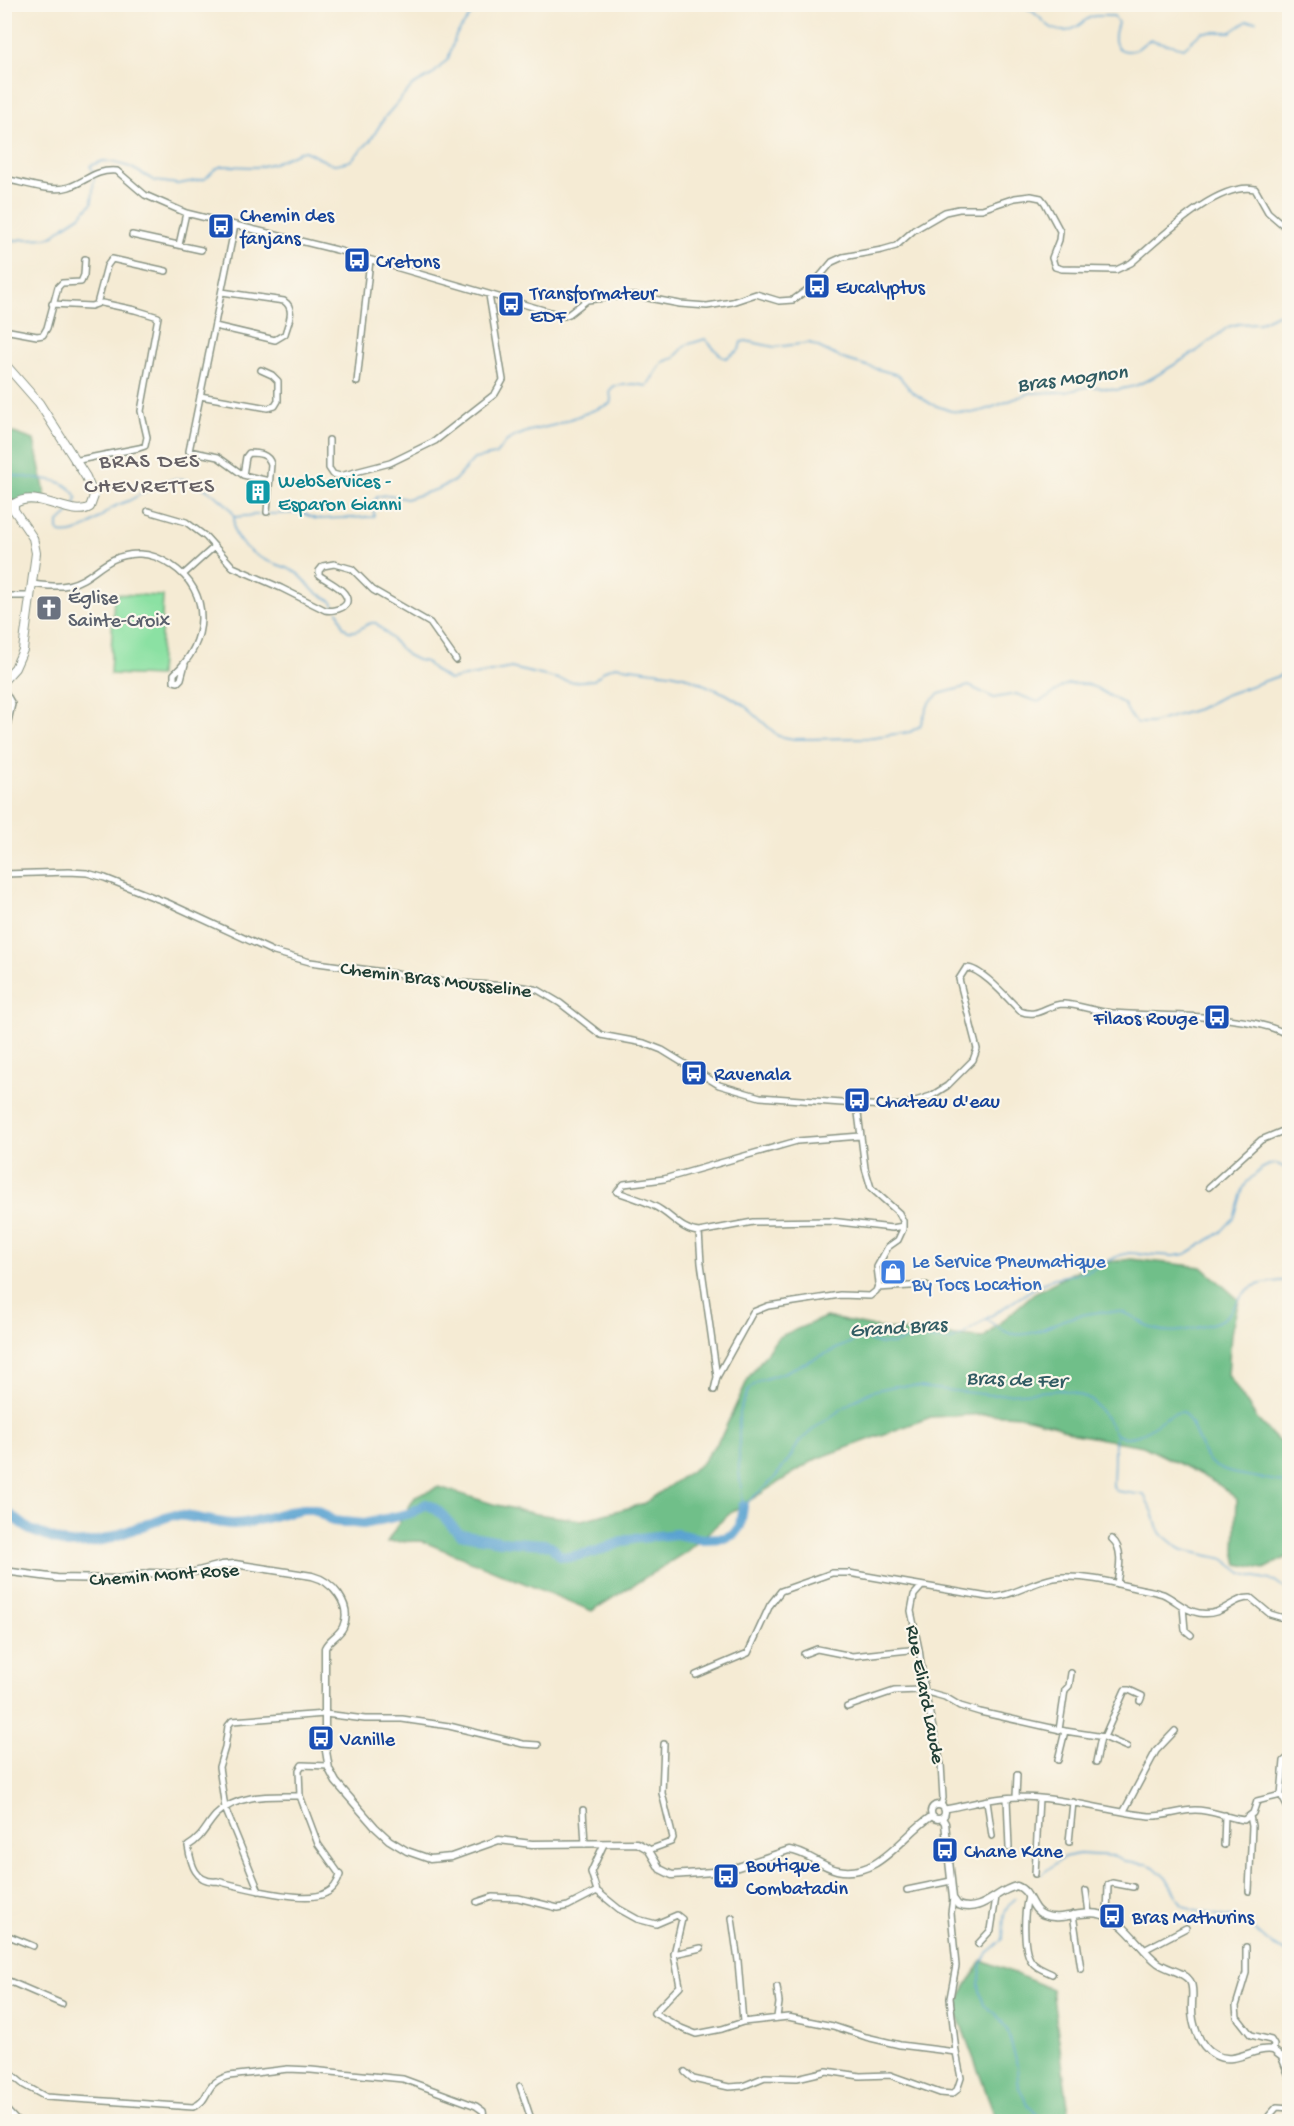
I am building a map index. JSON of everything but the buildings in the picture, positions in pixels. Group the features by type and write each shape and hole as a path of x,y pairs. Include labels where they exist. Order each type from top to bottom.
{"main road":[{"path":"4,363 39,403 86,477 94,496 88,509 76,510 58,504 20,500 14,504 36,546 23,650 15,669 4,680"}],"street":[{"path":"4,178 58,188 69,187 90,175 117,171 146,195 186,213 370,260 564,315 569,315 587,300 613,297 638,296 680,304 707,306 756,294 786,302 793,300 811,287 832,262 843,257 896,246 914,230 945,212 959,209 982,209 1015,198 1031,196 1041,198 1046,203 1057,224 1060,234 1052,258 1055,267 1062,269 1121,269 1208,200 1246,188 1255,189 1268,212 1290,231"},
{"path":"179,245 186,213"},
{"path":"235,225 189,451 218,457 243,475 269,481"},
{"path":"132,235 201,250"},
{"path":"4,330 41,336 47,328 52,304 60,284 81,282 85,259"},
{"path":"52,304 91,306 97,304 107,266 112,259 166,271"},
{"path":"357,382 370,260"},
{"path":"215,326 275,340 285,334 291,309 284,301 222,292"},
{"path":"329,440 329,468 333,474 340,476 390,463 435,441 485,404 495,394 503,380 489,295"},
{"path":"74,461 145,446 147,437 141,411 158,317 102,303"},
{"path":"200,396 268,408 275,406 278,401 278,381 273,375 261,370"},
{"path":"243,475 248,454 264,455 271,464 267,512"},
{"path":"4,504 20,500"},
{"path":"148,511 186,522 206,537 227,562 237,569 332,612 343,608 347,598 344,592 320,576 319,571 323,566 334,564 347,567 373,590 430,623 456,660"},
{"path":"184,574 214,547"},
{"path":"31,584 56,587 68,585 83,580 114,558 148,554 161,559 184,574 198,600 202,617 200,636 185,664"},
{"path":"4,596 29,597"},
{"path":"4,668 15,669"},
{"path":"4,690 12,704 4,739"},
{"name":"Chemin Bras Mousseline","path":"4,874 69,872 87,873 105,878 168,903 274,951 310,962 445,982 538,990 560,1002 601,1035 653,1046 679,1059 719,1085 760,1097 883,1106 903,1104 932,1096 947,1086 973,1060 977,1049 959,979 966,968 982,974 1020,1011 1027,1014 1066,1004 1091,1011 1228,1020 1277,1029 1290,1036"},
{"path":"714,1390 717,1377 753,1312 768,1306 840,1295 870,1296 877,1288 877,1267 888,1247 898,1239 903,1221 899,1213 872,1188 865,1168 857,1105"},
{"path":"1209,1187 1261,1140 1290,1128"},
{"path":"861,1136 797,1141 664,1179 624,1184 617,1192 653,1205 673,1217 687,1230 699,1232 753,1222 830,1221 892,1228 903,1226"},
{"path":"699,1232 717,1377"},
{"path":"877,1288 926,1285"},
{"path":"1112,1539 1118,1545 1119,1554 1117,1584"},
{"name":"Chemin Mont Rose","path":"4,1571 57,1578 121,1579 150,1573 186,1574 235,1564 322,1579 331,1585 341,1599 345,1620 339,1633 328,1641 325,1648 325,1745 328,1766 336,1782 389,1840 416,1856 430,1859 443,1859 499,1840 532,1844 637,1843 649,1850"},
{"path":"696,1675 748,1653 770,1605 776,1595 787,1587 842,1572 994,1597 1037,1581 1062,1577 1091,1578 1159,1593 1191,1611 1212,1614 1251,1598 1270,1614 1290,1620"},
{"name":"Rue Eliard Laude","path":"922,1586 914,1594 911,1602 925,1692 941,1764 943,1807"},
{"path":"1183,1607 1185,1630 1191,1635"},
{"path":"804,1654 817,1649 852,1656 920,1649"},
{"path":"1058,1760 1065,1690 1069,1686 1071,1673"},
{"path":"847,1707 894,1691 920,1690 980,1712 1062,1731 1103,1737 1127,1747"},
{"path":"1096,1762 1103,1737 1125,1690 1142,1696"},
{"path":"259,1891 225,1808 219,1767 230,1723 238,1720 325,1714 358,1718 402,1719 449,1726 523,1744 537,1745"},
{"path":"1124,1811 1156,1751 1175,1731"},
{"path":"664,1744 662,1793 673,1838 671,1842 649,1850 660,1869 672,1875 726,1871 789,1850 831,1868 844,1871 867,1867 881,1860 921,1823 932,1816"},
{"path":"1290,1756 1284,1761 1281,1795 1290,1812"},
{"path":"300,1796 254,1797 225,1808 216,1815 201,1837 188,1846 194,1869 205,1881 217,1881 259,1891 314,1897 332,1890 340,1874 318,1844 300,1796 299,1770 302,1764 328,1766"},
{"path":"1016,1797 1017,1775"},
{"path":"932,1816 931,1808 934,1805 943,1807 1016,1797 1073,1802 1159,1816 1195,1810 1244,1820 1250,1816 1257,1801 1281,1795"},
{"path":"1007,1798 1009,1848"},
{"path":"1035,1874 1039,1798"},
{"path":"987,1801 992,1836"},
{"path":"1069,1842 1073,1802"},
{"path":"685,2072 693,2079 729,2088 743,2086 765,2077 797,2078 824,2071 860,2076 881,2074 897,2077 933,2092 947,2094 957,2090 961,2078 950,1998 956,1966 951,1913 953,1898 945,1823 942,1818 943,1807"},
{"path":"583,1810 585,1844"},
{"path":"1224,1845 1225,1815"},
{"path":"932,1816 936,1819 942,1818"},
{"path":"1249,1891 1252,1826 1250,1816"},
{"path":"604,1844 591,1872 597,1891 619,1909 646,1923 656,1924 674,1916 681,1917 682,1924 674,1954 680,1982 679,1989 654,2013 696,2034 743,2022 777,2017 797,2018 900,2045 956,2052"},
{"path":"907,1890 951,1881"},
{"path":"1107,1916 1108,1885 1112,1883 1132,1887"},
{"path":"953,1898 957,1905 965,1907 982,1905 1017,1886 1024,1890 1032,1905 1043,1915 1055,1917 1089,1913 1107,1916 1124,1928 1161,1965 1189,1979 1192,1988 1191,2014 1194,2028 1204,2046 1213,2054 1229,2059 1262,2050 1273,2050 1282,2057 1290,2077"},
{"path":"477,1902 492,1897 518,1898 558,1908 568,1906 597,1891"},
{"path":"1086,1891 1089,1913"},
{"path":"978,1944 991,1930 996,1897"},
{"path":"1028,1897 1024,1927 1030,1958 1033,1964 1052,1974"},
{"path":"1073,1914 1081,1969"},
{"path":"732,1918 743,2022"},
{"path":"1144,1950 1186,1928"},
{"path":"4,1934 33,1946"},
{"path":"1246,1947 1246,1973 1236,2006 1237,2017 1251,2035 1271,2040 1274,2045 1273,2050"},
{"path":"674,1954 701,1948"},
{"path":"4,1979 62,2004"},
{"path":"777,1987 779,2003 777,2017"},
{"path":"4,2068 33,2092 46,2097 193,2107 201,2104 209,2087 215,2082 221,2078 241,2074 288,2069 389,2078 416,2083 476,2106 483,2111 485,2121"},
{"path":"520,2086 532,2121"},
{"path":"1267,2121 1277,2107 1290,2108"},
{"path":"4,2108 17,2121"}],"green space":[{"path":"5,430 34,440 47,503 5,506"},
{"path":"114,594 163,596 159,676 110,674"},
{"path":"1131,1259 1202,1267 1239,1300 1231,1333 1228,1375 1257,1419 1289,1449 1289,1556 1264,1569 1238,1564 1235,1551 1237,1499 1219,1485 1143,1446 1074,1434 1053,1424 1020,1416 988,1414 931,1417 816,1459 734,1510 686,1552 592,1611 422,1541 387,1542 415,1497 439,1487 493,1504 536,1514 582,1520 643,1504 701,1464 722,1435 749,1377 778,1337 826,1317 879,1328 983,1338 1034,1293 1087,1265"},
{"path":"982,1960 1052,1989 1070,2121 997,2121 954,2006"}],"waterway":[{"path":"94,173 90,166 103,161 112,162 130,167 155,181 178,184 205,179 215,169 222,166 258,167 305,151 329,163 350,161 370,141 385,117 412,86 432,75 448,59 456,35 471,15 473,4"},
{"path":"976,4 988,7 1022,6 1059,31 1073,29 1093,16 1114,16 1118,23 1115,32 1116,45 1127,51 1136,50 1150,40 1184,48 1202,32 1231,32 1247,21 1256,21"},
{"path":"4,242 47,238 54,235 80,216 92,203 94,177"},
{"name":"Bras Mognon","path":"269,514 302,513 316,519 374,517 373,502 378,496 390,495 406,499 438,489 454,481 474,459 495,455 507,441 514,437 555,425 610,404 610,390 614,386 634,384 647,386 663,362 674,358 686,345 705,339 722,357 726,358 739,350 741,342 746,341 774,347 810,343 843,359 898,375 912,392 931,404 951,411 971,413 1030,393 1066,392 1090,386 1116,390 1135,386 1197,351 1228,327 1259,323 1277,314 1290,313"},
{"name":"BRAS DES CHEVRETTES","path":"4,471 21,477 62,483 77,497 74,508"},
{"name":"BRAS DES CHEVRETTES","path":"71,511 58,523 60,533 67,534 81,530 112,508 165,482 178,479 193,482 218,498 231,510 234,516 235,533 247,548 258,557 298,574 314,591 328,599 335,607"},
{"name":"Bras Mognon","path":"235,517 265,514"},
{"name":"BRAS DES CHEVRETTES","path":"338,611 343,626 348,631 356,631 376,623 407,655 426,662 449,680 511,668 571,682 594,680 605,670 615,666 670,673 684,676 726,694 743,704 778,736 794,739 866,738 910,732 920,726 929,703 939,694 969,686 994,698 1016,694 1038,702 1063,686 1086,684 1124,704 1132,719 1138,723 1152,723 1198,709 1225,695 1279,676 1290,668"},
{"path":"986,1319 1039,1285 1054,1278 1089,1271 1120,1255 1129,1253 1174,1256 1186,1254 1220,1233 1234,1218 1243,1189 1261,1169 1277,1164 1290,1170"},
{"name":"Grand Bras","path":"743,1505 739,1470 739,1412 749,1389 759,1381 785,1372 856,1340 869,1340 880,1344 893,1344 908,1339 922,1338 949,1341 961,1336 986,1319 1006,1332 1024,1334 1038,1331 1072,1317 1106,1312 1128,1314 1156,1329 1181,1331 1221,1320 1232,1310 1243,1294 1254,1286 1290,1280"},
{"name":"Bras de Fer","path":"743,1506 773,1480 800,1441 816,1427 872,1391 895,1386 991,1395 1062,1390 1073,1392 1092,1401 1107,1419 1116,1435 1113,1487 1116,1491 1144,1495 1153,1512 1158,1529 1164,1536 1183,1550 1224,1559 1242,1573 1275,1581 1290,1592"},
{"path":"1117,1435 1135,1436 1166,1418 1183,1412 1191,1423 1205,1455 1216,1467 1235,1474 1290,1485"},
{"path":"4,1510 30,1530 67,1544 107,1539 172,1515 233,1524 303,1509 313,1509 333,1521 364,1524 411,1513 426,1504 440,1513 460,1534 500,1541 544,1544 551,1546 560,1556 569,1557 595,1552 630,1539 676,1534 702,1539 725,1538 734,1534 740,1526 743,1506"},
{"path":"1042,1874 1064,1857 1079,1854 1115,1856 1124,1862 1147,1864 1166,1878 1182,1905 1192,1910 1238,1919 1273,1946 1290,1954"},
{"path":"1016,1898 1005,1912 1003,1939 987,1953 982,1962 979,1985 984,2005 996,2014 1006,2028 1016,2059 1019,2088 1027,2104 1044,2122"}],"place":[{"name":"Chemin des fanjans","path":"221,226"},
{"name":"Cretons","path":"357,260"},
{"name":"Eucalyptus","path":"817,286"},
{"name":"Transformateur EDF","path":"511,304"},
{"name":"WebServices - Esparon Gianni","path":"258,492"},
{"name":"Église Sainte-Croix","path":"49,608"},
{"name":"Filaos Rouge","path":"1217,1017"},
{"name":"Ravenala","path":"694,1073"},
{"name":"Chateau d'eau","path":"857,1100"},
{"name":"Le Service Pneumatique By Tocs Location","path":"893,1272"},
{"name":"Vanille","path":"321,1738"},
{"name":"Chane Kane","path":"945,1850"},
{"name":"Boutique Combatadin","path":"726,1876"},
{"name":"Bras Mathurins","path":"1112,1916"}],"district":[{"name":"BRAS DES CHEVRETTES","path":"150,472"}]}
